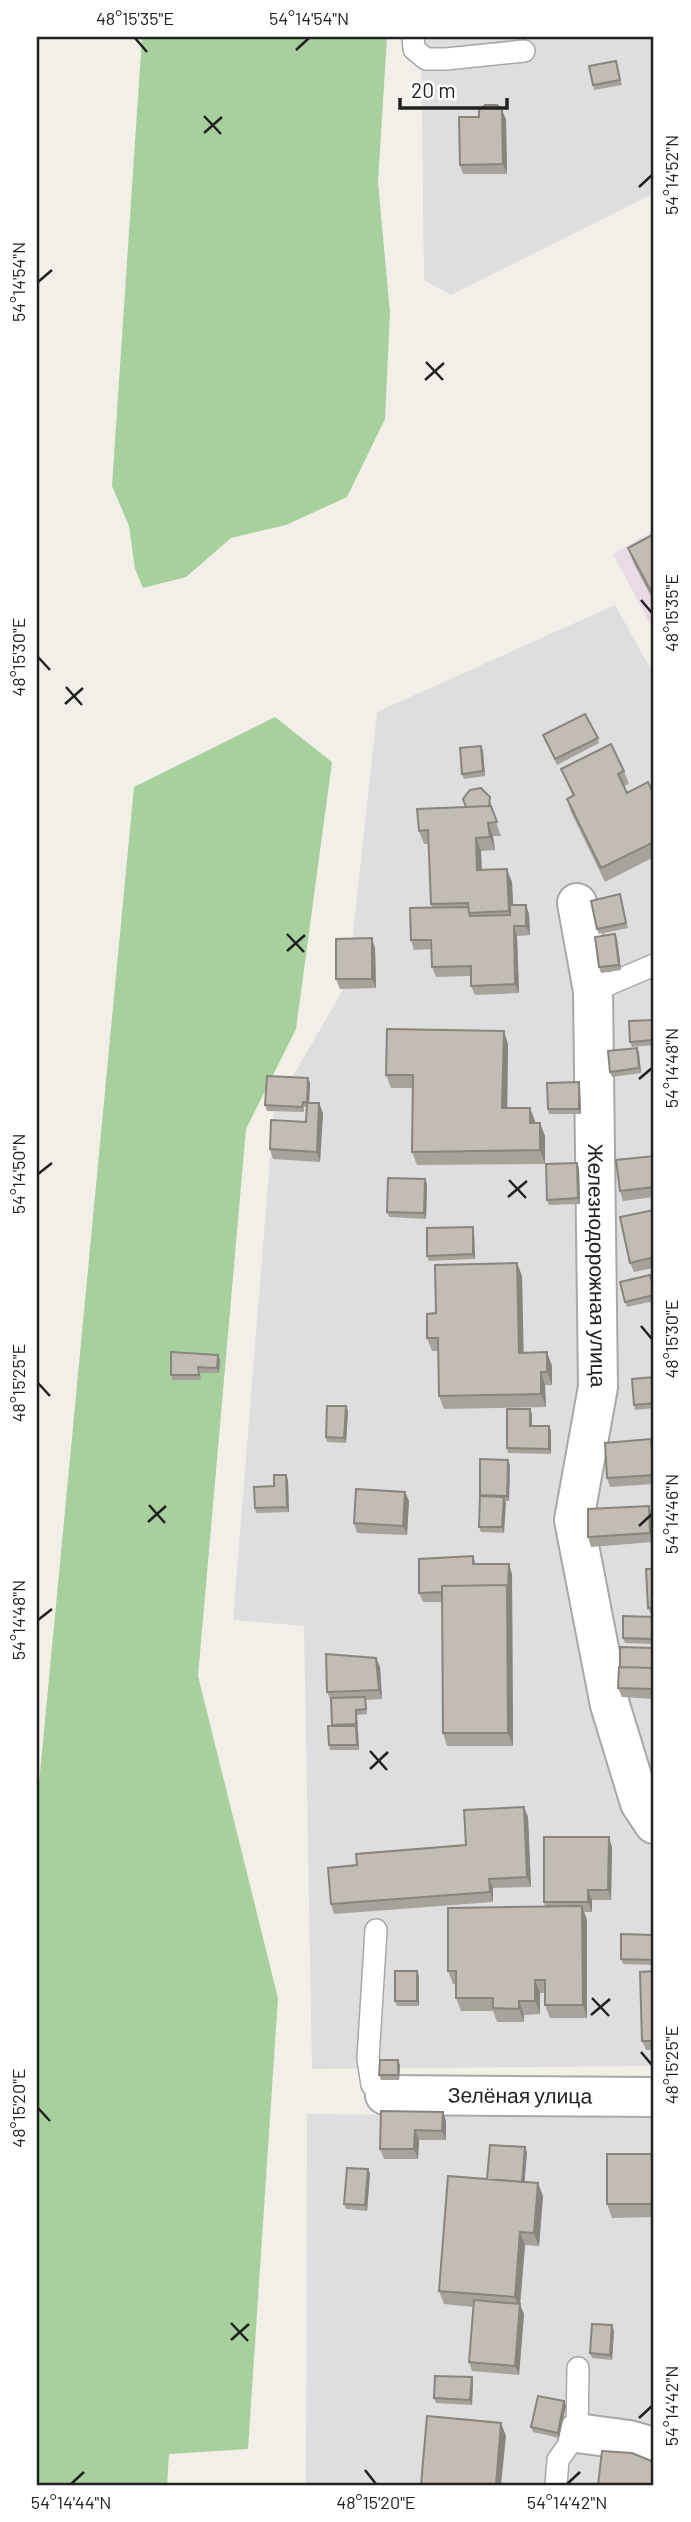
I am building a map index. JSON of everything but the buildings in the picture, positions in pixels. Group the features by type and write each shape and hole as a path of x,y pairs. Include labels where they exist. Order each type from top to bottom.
{"street":[{"name":"Железнодорожная улица","path":"577,903 593,991 598,1387 573,1520 610,1706 640,1804 654,1824"},
{"name":"Зелёная улица","path":"385,2095 654,2097"},
{"path":"577,2433 629,2440 654,2447"}],"lane":[{"path":"413,37 414,49 426,59 524,51"},
{"path":"593,991 654,965"},
{"path":"376,1930 368,2059 372,2085 385,2095"},
{"path":"556,2485 558,2460 577,2433 578,2368"}],"shaded area":[{"path":"421,37 654,37 654,193 451,295 424,280"},
{"path":"654,531 654,631 613,554"},
{"path":"615,605 654,675 654,2066 312,2069 304,1626 233,1620 274,1109 348,981 377,712"},
{"path":"307,2114 654,2118 654,2485 306,2485"}],"green space":[{"path":"142,37 387,37 378,182 390,313 385,419 347,497 286,525 231,538 186,577 143,588 135,569 129,526 112,486"},
{"path":"275,717 332,762 296,1029 246,1129 198,1676 278,1998 248,2449 169,2454 167,2485 37,2485 38,1794 134,787"}]}
